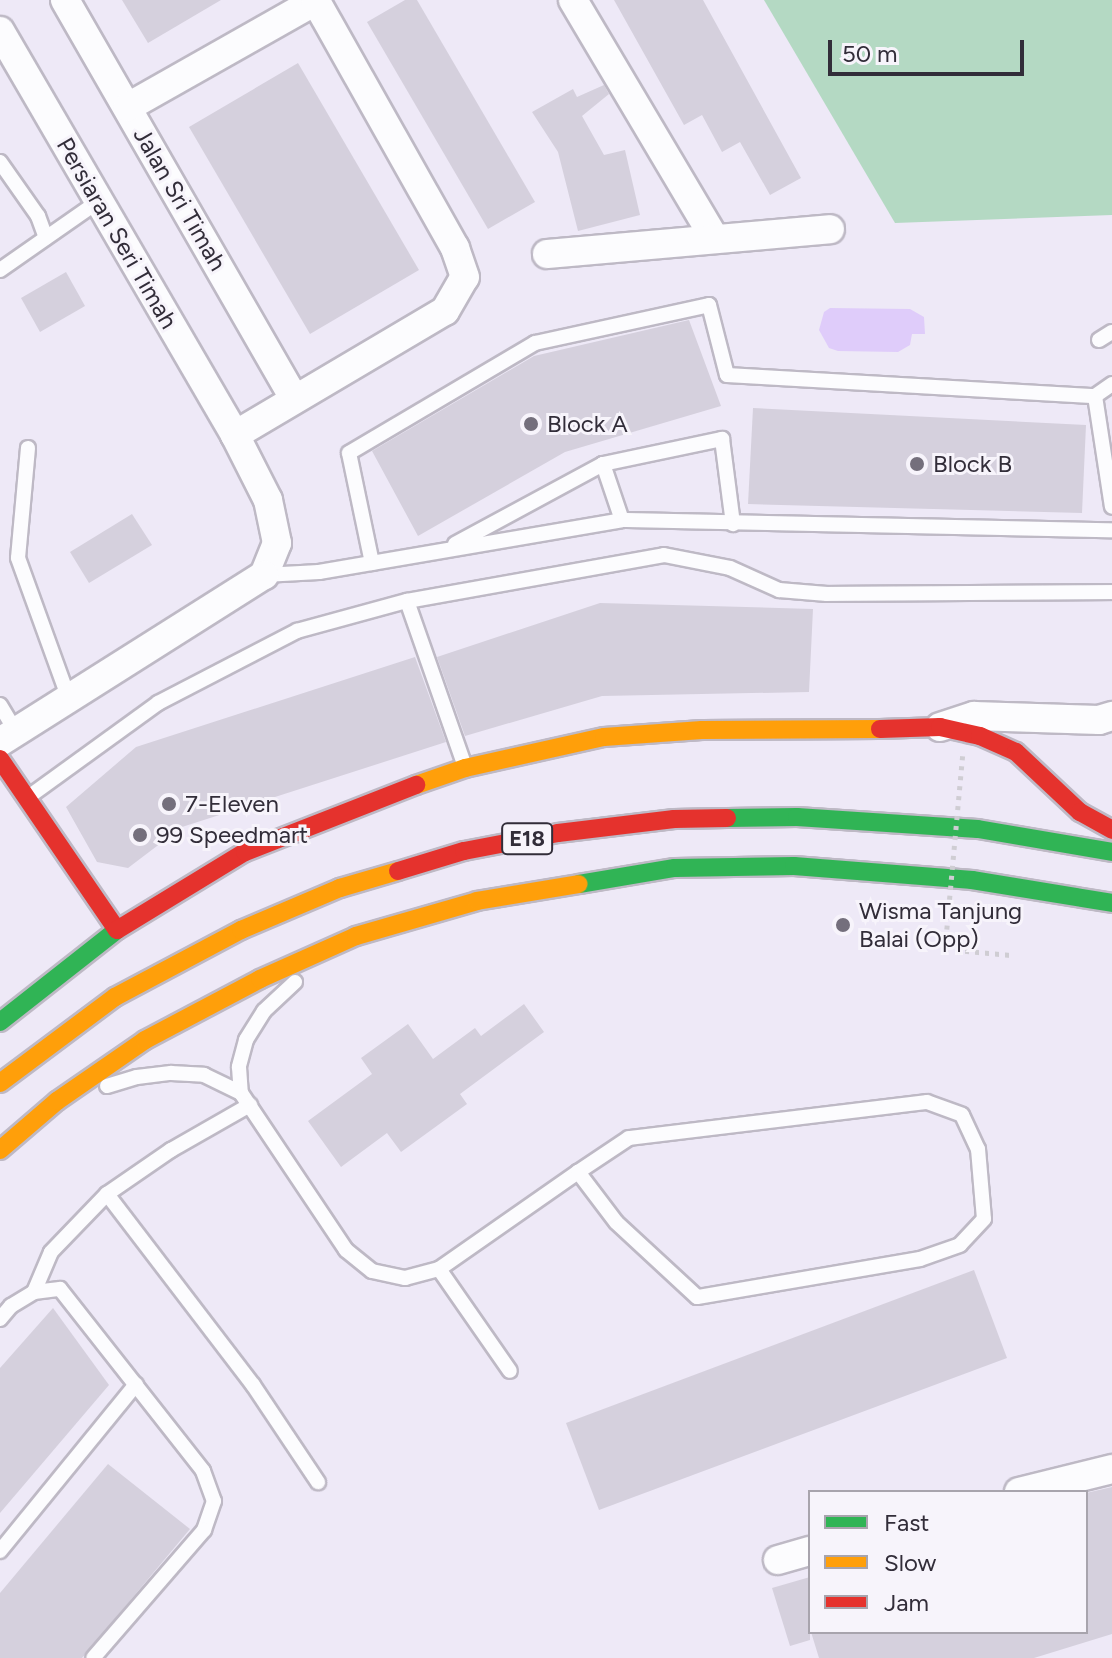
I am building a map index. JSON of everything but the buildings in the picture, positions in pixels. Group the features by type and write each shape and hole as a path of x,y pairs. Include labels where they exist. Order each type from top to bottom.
{"main road":[{"path":"0,1022 117,930 245,852 368,801 465,768 604,737 702,730 791,732 940,727 980,736 1016,752 1080,812 1112,830"},
{"path":"0,759 117,930"},
{"name":"E18","path":"0,1083 115,997 241,930 340,888 464,851 558,833 674,819 797,817 978,829 1112,852"},
{"name":"E18","path":"0,1150 57,1101 145,1040 260,979 356,936 477,901 675,868 794,866 972,880 1112,903"}],"street":[{"name":"Jalan Sri Timah","path":"65,0 294,399"},
{"path":"128,107 316,0 455,248 465,277 445,311 235,435"},
{"path":"573,0 714,237"},
{"name":"Persiaran Seri Timah","path":"0,31 235,435 268,500 277,543 264,575"},
{"path":"547,254 830,229"},
{"path":"8,737 264,575"},
{"path":"940,727 974,716 1099,720 1112,716"},
{"path":"1037,772 1034,754 1041,736 1059,719"},
{"path":"1026,1490 1099,1469 1112,1469"},
{"path":"778,1560 808,1552"}],"lane":[{"path":"0,162 38,216 46,238"},
{"path":"0,270 99,201"},
{"path":"372,563 349,453 535,343 709,305 727,375 1095,396 1112,384"},
{"path":"1095,396 1112,507"},
{"path":"443,551 603,464 722,439 733,524"},
{"path":"28,448 18,558 69,699"},
{"path":"603,464 622,520"},
{"path":"264,575 319,572 622,520 1112,530"},
{"path":"27,798 158,703 186,688 297,631 407,601 664,555 730,568 779,590 827,594 1112,592"},
{"path":"407,601 465,768"},
{"path":"0,705 8,737"},
{"path":"356,936 285,990 264,1011 246,1040 239,1067 246,1099 346,1250 372,1271 405,1278 439,1269 578,1172 629,1138 927,1102 962,1115 978,1149 984,1219 960,1245 920,1259 697,1297 616,1222 578,1172"},
{"path":"57,1101 137,1077 171,1073 204,1075 246,1099"},
{"path":"34,1292 51,1252 107,1194 246,1099"},
{"path":"107,1194 253,1385 318,1482"},
{"path":"439,1269 510,1371"},
{"path":"0,1319 11,1306 34,1292 60,1289 203,1471 214,1501 204,1530 93,1658"},
{"path":"0,1551 136,1384"}],"path":[{"path":"963,753 945,949 1011,955"}],"green space":[{"path":"764,0 1112,0 1112,215 895,223"}],"shaded area":[{"path":"830,308 910,309 924,317 925,334 912,334 910,345 898,352 838,351 829,348 819,330 824,312"}],"traffic: fast":[{"path":"727,818 797,817 978,829 1112,852"},
{"path":"579,884 675,868 794,866 972,880 1112,903"},
{"path":"0,1022 117,930"}],"traffic: slow":[{"path":"416,785 465,768 604,737 702,730 880,729"},
{"path":"0,1083 115,997 241,930 340,888 398,871"},
{"path":"0,1150 57,1101 145,1040 260,979 356,936 477,901 579,884"}],"traffic: jam":[{"path":"880,729 940,727 980,736 1016,752 1080,812 1112,830"},
{"path":"0,759 117,930 245,852 416,785"},
{"path":"398,871 464,851 558,833 674,819 727,818"}],"place":[{"name":"Block A","path":"531,424"},
{"name":"Block B","path":"917,464"},
{"name":"7-Eleven","path":"169,804"},
{"name":"99 Speedmart","path":"140,835"},
{"name":"Wisma Tanjung Balai (Opp)","path":"843,925"}]}
